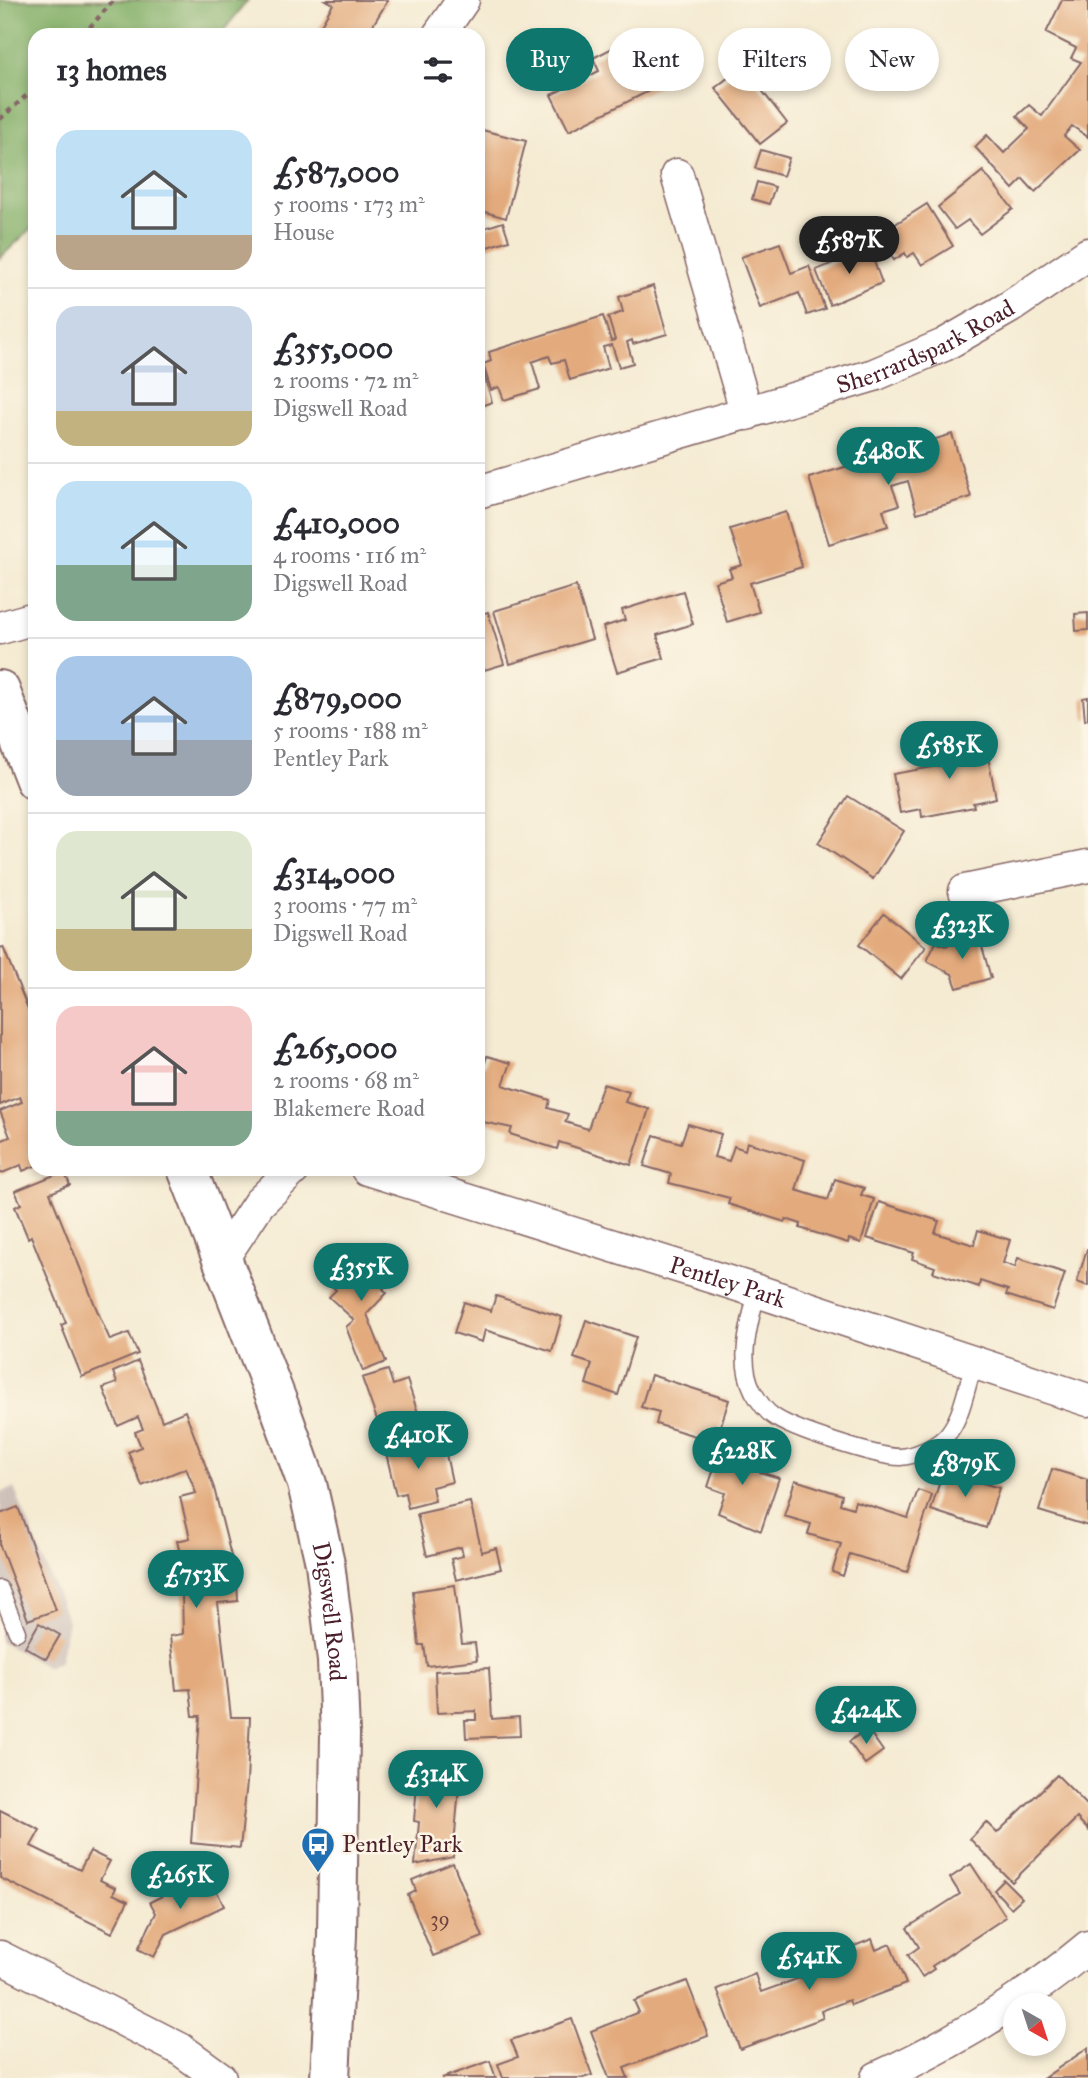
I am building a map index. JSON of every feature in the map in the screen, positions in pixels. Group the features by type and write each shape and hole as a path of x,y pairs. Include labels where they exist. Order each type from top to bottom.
{"street":[{"path":"444,28 463,0"},
{"path":"677,175 747,414"},
{"name":"Sherrardspark Road","path":"485,490 874,375 944,345 1084,262"},
{"path":"0,628 28,620"},
{"path":"0,690 28,762"},
{"path":"965,891 1088,866"},
{"name":"Digswell Road","path":"190,1176 307,1484 325,1563 337,1661 340,1734 337,1935 330,2078"},
{"path":"222,1259 259,1203 287,1176"},
{"name":"Pentley Park","path":"389,1176 757,1291 1088,1400"},
{"path":"877,2078 942,2049 993,2018 1088,1947"},
{"path":"0,1957 180,2049 220,2078"}],"lane":[{"path":"757,1291 745,1347 746,1370 760,1403 772,1416 792,1426 883,1455 902,1457 925,1451 943,1439 954,1427 974,1364"},
{"path":"0,1588 17,1632"}],"path":[{"path":"89,28 114,0"},
{"path":"0,119 28,94"}],"shaded area":[{"path":"14,1488 68,1621 60,1662 47,1667 0,1641 0,1493"}],"green space":[{"path":"0,0 248,0 226,28 28,28 28,232 0,258"}],"building":[{"path":"326,0 388,0 371,28 319,28 333,4"},
{"path":"1062,0 1088,0 1088,137 1072,126 1064,136 1080,150 1035,192 1023,179 1013,189 975,147 987,135 1004,153 1029,129 1017,116 1029,105 1042,116 1081,62 1071,58 1076,48 1046,33"},
{"path":"608,50 608,91 649,91 569,131 551,95 559,91 594,91 594,74 599,71 594,57"},
{"path":"718,86 718,91 762,91 787,123 760,144 715,88"},
{"path":"485,131 526,141 506,218 485,212"},
{"path":"761,150 789,158 783,176 755,168"},
{"path":"983,171 1013,209 980,234 968,220 955,229 938,207"},
{"path":"757,182 775,187 769,204 752,199"},
{"path":"927,204 953,246 922,265 914,253 907,257 905,253 894,260 881,239 892,232 889,228"},
{"path":"503,222 509,240 485,248 485,228"},
{"path":"780,243 791,273 809,266 825,309 807,315 799,293 760,308 741,257"},
{"path":"869,248 882,283 830,305 816,270"},
{"path":"653,286 667,334 633,344 632,340 627,342 633,363 619,367 612,345 603,347 609,368 570,380 564,360 552,363 549,356 532,362 540,389 504,400 499,387 491,390 485,370 485,363 491,361 489,352 603,316 611,341 615,340 608,317 623,312 619,297"},
{"path":"485,378 492,402 485,404"},
{"path":"952,434 971,497 917,513 908,481 892,486 899,505 883,510 888,526 829,544 809,478"},
{"path":"786,512 802,567 750,583 759,612 727,622 715,582 732,577 729,569 742,565 730,529"},
{"path":"576,586 592,639 510,664 494,611"},
{"path":"683,591 693,624 657,635 664,658 617,672 603,627 625,620 622,610"},
{"path":"488,612 504,664 485,670 485,613"},
{"path":"1088,613 1088,630 1076,631 1075,614"},
{"path":"1088,697 1088,719 1085,720 1083,698"},
{"path":"983,731 996,798 973,803 974,807 922,817 921,809 900,813 893,774 956,763 951,738"},
{"path":"848,796 904,831 873,879 818,843"},
{"path":"884,913 926,947 901,979 859,945"},
{"path":"979,936 991,978 957,988 952,974 927,961 936,942 945,946"},
{"path":"3,947 28,1009 28,1169 23,1171 21,1165 0,1174 0,1141 10,1137 0,1111 22,1102 20,1097 0,1105 0,948"},
{"path":"487,1056 511,1063 503,1085 550,1100 548,1108 568,1114 565,1122 588,1129 603,1084 629,1092 625,1102 649,1109 631,1165 559,1142 557,1149 510,1134 512,1128 485,1122"},
{"path":"688,1124 721,1134 714,1157 729,1161 734,1146 745,1150 747,1142 805,1160 796,1190 828,1200 835,1179 864,1188 861,1195 874,1199 861,1243 849,1239 848,1243 800,1228 801,1224 786,1219 785,1222 728,1204 730,1198 669,1183 671,1174 644,1166 654,1135 681,1143"},
{"path":"52,1176 66,1176 70,1185 50,1193 97,1310 110,1340 129,1333 138,1354 82,1377 61,1325 66,1323 31,1236 28,1238 15,1207 21,1204 15,1191"},
{"path":"879,1202 939,1221 935,1233 974,1245 978,1230 1010,1240 1003,1263 1015,1267 1018,1258 1065,1273 1053,1310 1006,1295 1008,1290 980,1281 979,1287 933,1272 935,1267 912,1259 914,1253 867,1238"},
{"path":"359,1246 392,1278 383,1289 387,1293 367,1314 386,1362 363,1371 346,1327 354,1320 329,1297 336,1290 327,1281"},
{"path":"1088,1249 1088,1286 1077,1282"},
{"path":"496,1296 562,1317 552,1351 485,1330 482,1342 454,1333 464,1302 491,1311"},
{"path":"586,1320 636,1337 618,1395 586,1384 592,1364 574,1358"},
{"path":"138,1361 162,1421 185,1411 214,1488 237,1580 238,1601 218,1603 231,1717 250,1717 240,1848 191,1843 200,1716 193,1716 190,1689 176,1690 170,1636 183,1634 182,1594 209,1588 206,1574 186,1578 177,1541 190,1538 180,1497 196,1493 186,1468 142,1486 128,1452 141,1447 135,1432 143,1429 138,1417 118,1426 103,1388 117,1383 113,1372"},
{"path":"388,1370 393,1385 407,1380 419,1416 412,1419 417,1431 385,1442 362,1378"},
{"path":"651,1375 729,1400 719,1431 708,1428 705,1439 656,1424 659,1412 641,1407"},
{"path":"429,1438 431,1447 444,1445 452,1482 432,1487 435,1501 408,1508 405,1493 396,1495 385,1449"},
{"path":"724,1438 741,1443 735,1460 761,1468 760,1472 779,1478 761,1531 718,1513 725,1493 708,1487"},
{"path":"1052,1469 1088,1480 1088,1526 1039,1511"},
{"path":"943,1471 999,1488 986,1528 931,1510"},
{"path":"795,1480 842,1495 840,1504 853,1508 855,1501 908,1518 918,1490 932,1495 907,1572 850,1554 843,1576 832,1572 841,1544 808,1534 811,1524 784,1516"},
{"path":"470,1502 482,1552 496,1548 501,1569 456,1580 451,1559 463,1556 461,1547 427,1556 417,1514"},
{"path":"18,1507 56,1610 28,1620 0,1546 0,1514"},
{"path":"455,1585 462,1644 475,1643 477,1660 427,1666 424,1645 419,1645 413,1591"},
{"path":"39,1623 60,1635 46,1659 25,1647"},
{"path":"489,1668 492,1719 519,1717 520,1736 466,1738 465,1720 476,1720 476,1711 437,1713 435,1671"},
{"path":"867,1728 883,1751 865,1764 849,1742"},
{"path":"419,1760 461,1764 453,1857 415,1865 419,1822 414,1821"},
{"path":"1057,1775 1088,1806 1088,1830 1077,1818 1012,1882 970,1839 986,1822 997,1833"},
{"path":"0,1810 40,1830 31,1846 80,1870 90,1851 110,1861 100,1880 116,1888 113,1894 128,1901 112,1933 0,1878"},
{"path":"453,1863 483,1937 433,1956 408,1895 416,1891 412,1880"},
{"path":"971,1864 1006,1917 932,1966 934,1969 922,1977 908,1955 919,1947 907,1928 960,1894 950,1878"},
{"path":"208,1873 224,1906 166,1934 154,1957 138,1949 156,1913 150,1902"},
{"path":"1004,1880 1022,1898 1011,1908 994,1890"},
{"path":"872,1939 876,1950 890,1944 906,1984 851,2005 849,2000 821,2011 823,2018 740,2049 717,1989 755,1974 761,1992 803,1977 800,1967"},
{"path":"687,1981 708,2036 624,2068 628,2078 609,2078 591,2031 639,2012 634,2001"},
{"path":"572,2019 592,2075 583,2078 503,2078 498,2064 518,2057 511,2040"},
{"path":"1088,2048 1088,2078 1044,2078"},
{"path":"490,2061 496,2078 442,2078"}],"place":[{"name":"Pentley Park","path":"318,1874"}]}
